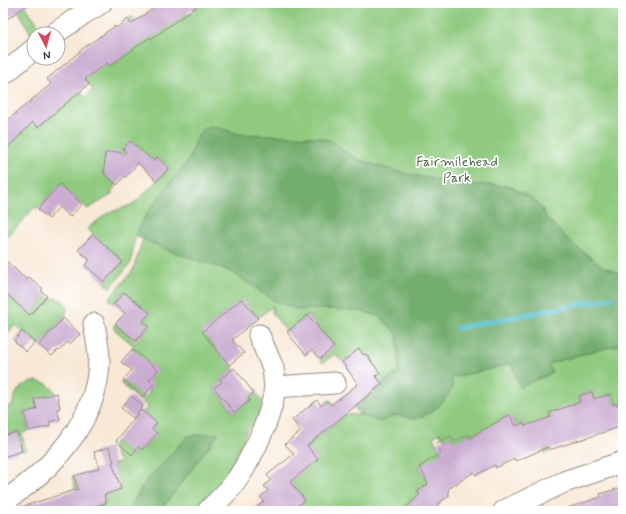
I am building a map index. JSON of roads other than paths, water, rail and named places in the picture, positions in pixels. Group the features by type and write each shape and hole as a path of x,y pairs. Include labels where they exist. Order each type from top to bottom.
{"street":[{"path":"62,26 80,8 101,3"},
{"path":"3,75 26,56"},
{"path":"3,502 44,469 72,438 83,419 92,398 97,378 99,360 98,344 94,324"},
{"path":"208,511 232,486 251,457 274,400 275,387 273,368 259,335"},
{"path":"275,387 335,383"},
{"path":"504,511 564,482 623,462"}],"waterway":[{"path":"457,328 612,298"}],"park label":[{"name":"Fairmilehead Park","path":"457,170"}]}
